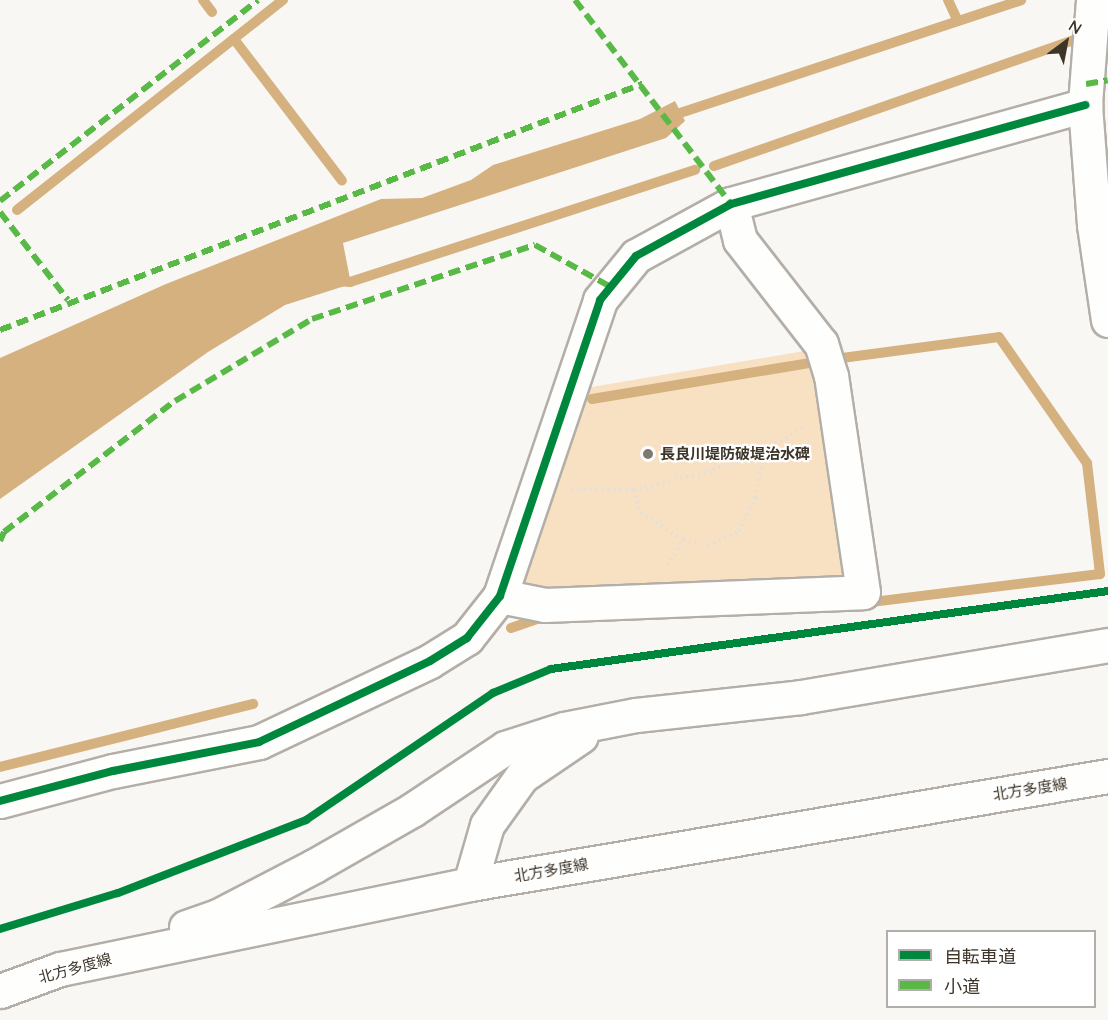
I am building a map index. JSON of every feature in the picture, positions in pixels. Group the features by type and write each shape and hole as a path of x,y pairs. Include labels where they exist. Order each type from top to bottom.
{"main road":[{"path":"1093,0 1085,105 1094,225 1108,320"},
{"path":"0,801 113,771 259,742 429,661 468,638 500,596 600,300 609,286 636,256 731,204 1085,105"},
{"path":"500,596 545,605 862,591 838,425 821,344 740,240 731,204"},
{"path":"60,969 218,916 412,810 505,748 564,729 636,716 801,697 1108,645"},
{"path":"470,884 487,825 522,776 571,740 636,716"},
{"name":"北方多度線","path":"0,991 60,969 470,884 1108,776"}],"path":[{"path":"539,486 606,493 634,490 713,470 765,450 800,428 838,425"},
{"path":"634,490 641,513 683,540 708,545 739,531 755,498 765,450"},
{"path":"649,599 683,540"}],"shaded area":[{"path":"675,101 685,121 666,138 343,243 351,284 285,305 208,352 0,499 0,358 166,284 381,199 422,198 471,180 493,165 640,119"},
{"path":"810,350 850,582 520,596 586,388"}],"waterway":[{"path":"203,0 212,12"},
{"path":"17,210 283,0"},
{"path":"948,0 958,21"},
{"path":"668,117 1021,0"},
{"path":"714,166 1108,28"},
{"path":"234,39 342,181"},
{"path":"338,281 350,282 695,170"},
{"path":"842,358 999,337 1087,463 1100,574 863,603"},
{"path":"592,399 815,362"},
{"path":"511,628 545,616"},
{"path":"0,767 253,704"}],"marked path":[{"path":"0,201 258,0"},
{"path":"575,0 731,204"},
{"path":"1086,84 1108,80"},
{"path":"0,330 642,84"},
{"path":"0,212 68,300"},
{"path":"0,541 4,532 175,401 312,319 535,245 609,286"}],"cycle path":[{"path":"0,801 113,771 259,742 430,661 467,638 500,596 600,300 636,256 731,204 1085,105"},
{"path":"0,929 118,893 306,820 493,693 551,669 1108,591"}],"place":[{"name":"長良川堤防破堤治水碑","path":"648,454"}]}
